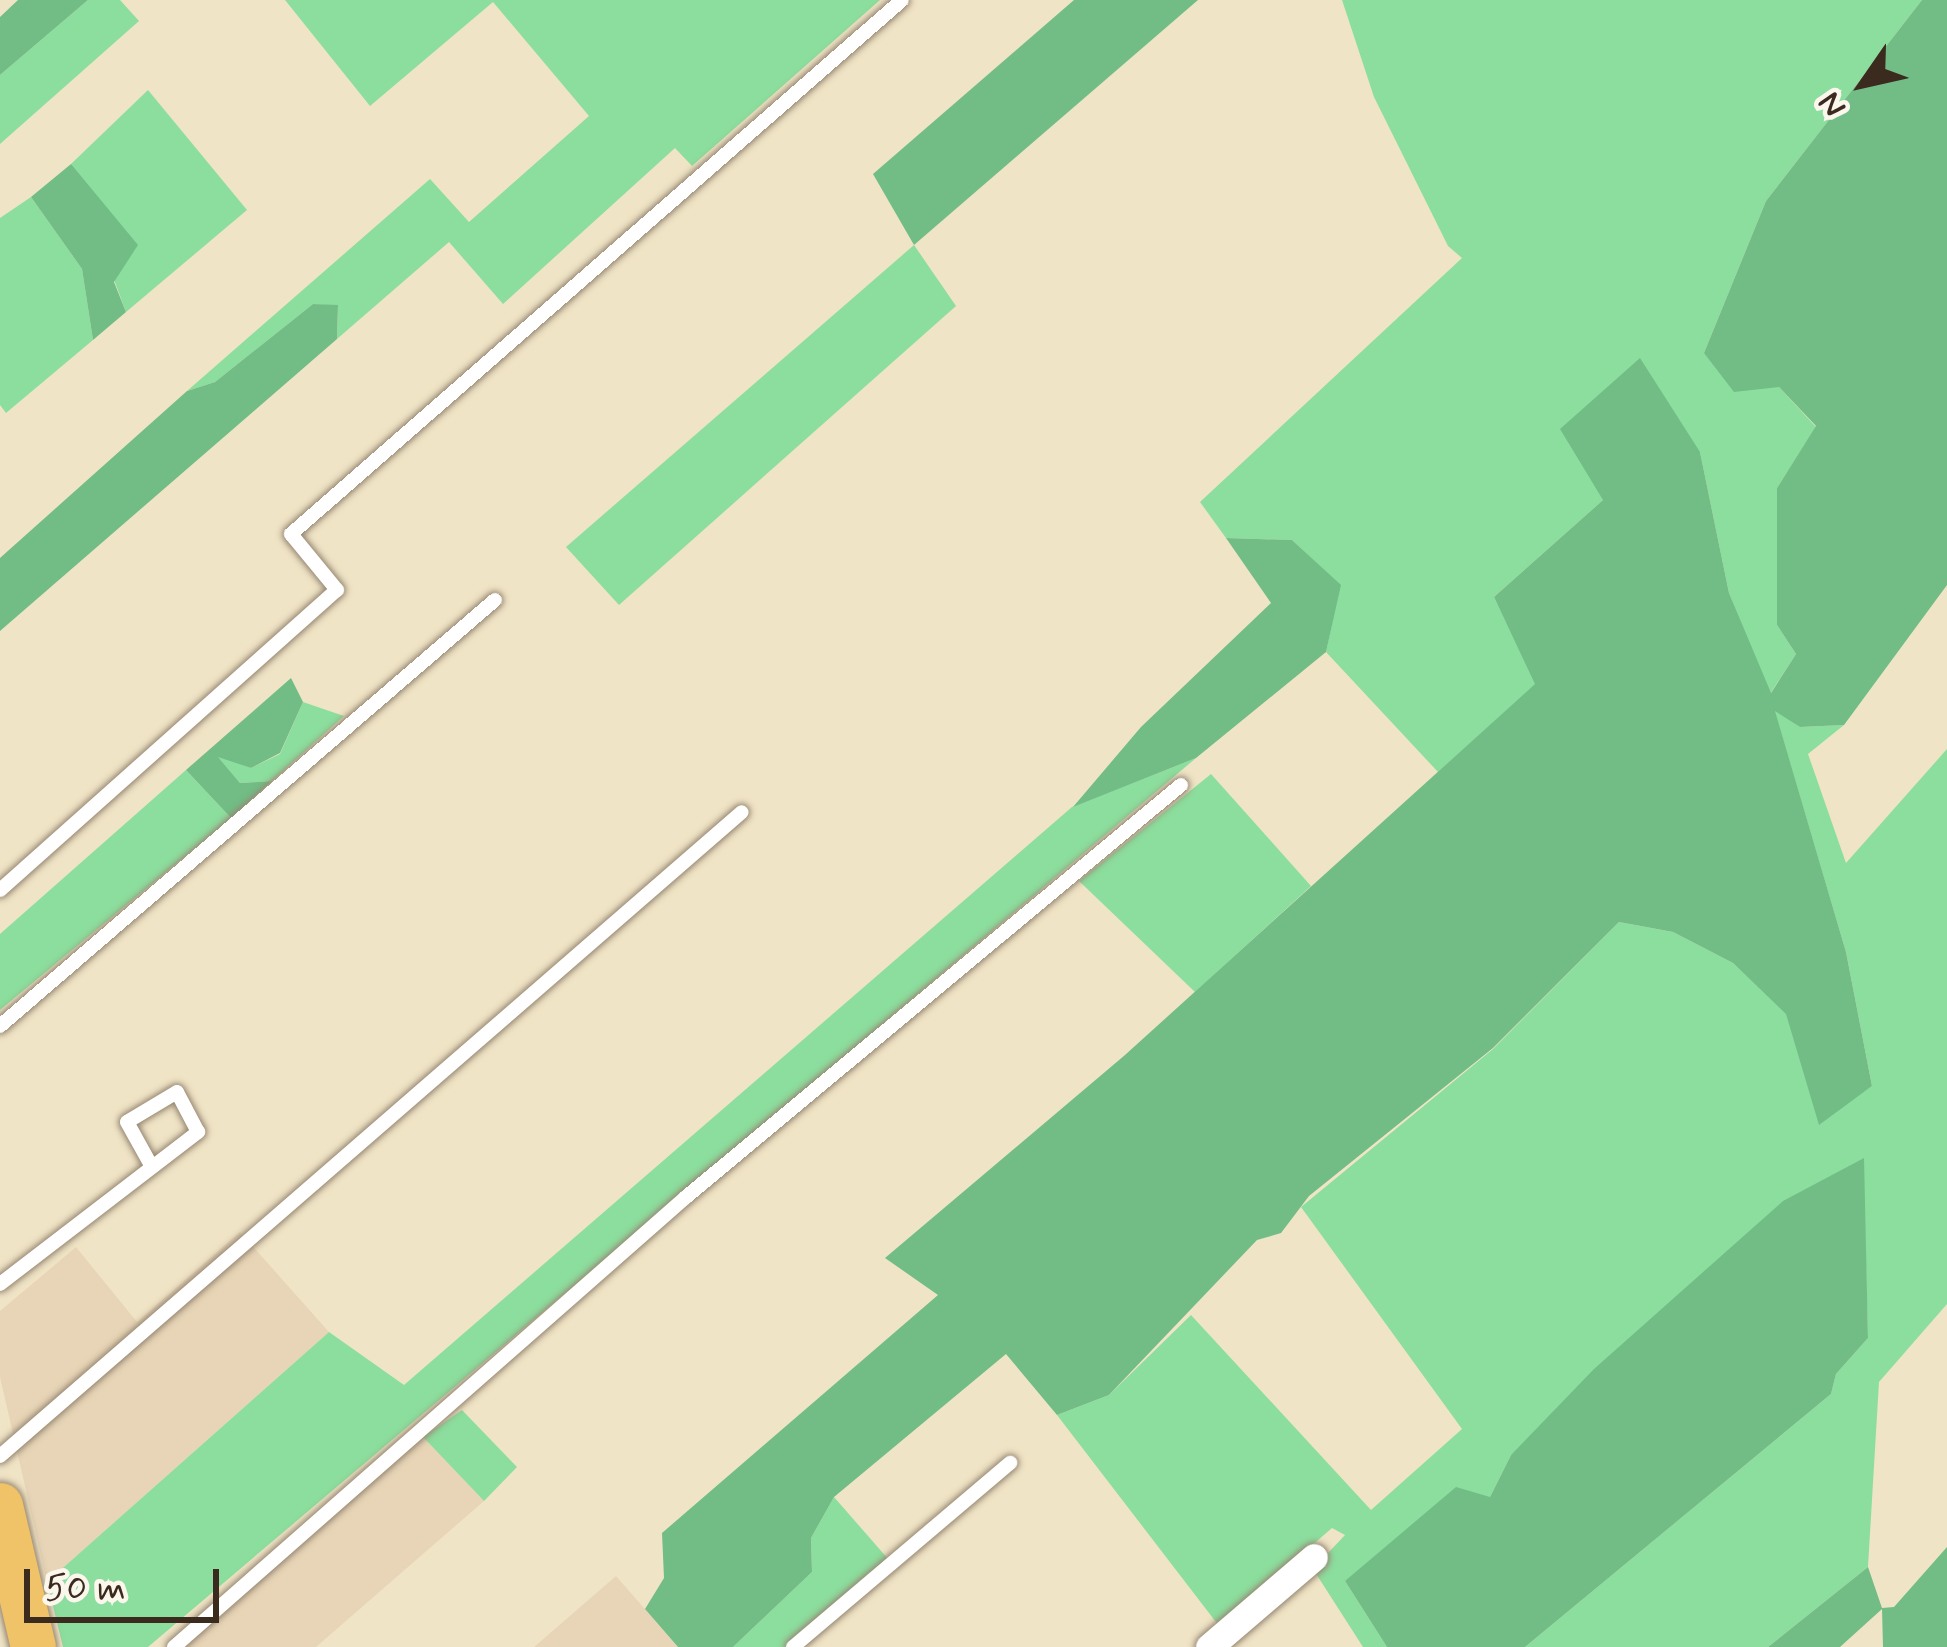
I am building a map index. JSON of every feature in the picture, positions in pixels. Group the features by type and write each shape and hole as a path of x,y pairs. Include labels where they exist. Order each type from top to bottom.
{"main road":[{"path":"0,1505 33,1647"}],"street":[{"path":"1209,1647 1314,1557"}],"lane":[{"path":"0,890 337,590 291,534 902,0"},
{"path":"0,1026 494,600"},
{"path":"174,1647 686,1197 1181,785"},
{"path":"0,1456 742,812"},
{"path":"0,1284 198,1132 177,1092 127,1122 152,1167"},
{"path":"794,1647 1010,1463"}],"shaded area":[{"path":"240,1232 329,1332 47,1582 0,1377 0,1311 76,1247 137,1322"},
{"path":"423,1437 484,1501 316,1647 181,1647"},
{"path":"616,1576 678,1647 534,1647"}],"green space":[{"path":"18,0 88,0 0,75 0,17"},
{"path":"88,0 120,0 139,21 0,144 0,75"},
{"path":"285,0 880,0 692,166 675,148 503,304 449,242 337,339 338,306 313,304 215,382 187,391 430,179 469,222 589,116 493,2 370,106"},
{"path":"1074,0 1198,0 914,245 873,174"},
{"path":"1342,0 1922,0 1766,201 1704,353 1779,387 1816,427 1777,488 1777,625 1796,654 1770,694 1729,593 1700,452 1603,500 1494,597 1536,684 1438,772 1326,652 1340,585 1292,540 1226,538 1200,502 1462,258 1448,246 1374,97"},
{"path":"1922,0 1947,0 1947,585 1844,725 1800,727 1775,711 1846,952 1872,1086 1819,1125 1786,1014 1733,963 1673,932 1619,922 1493,1048 1309,1196 1281,1233 1257,1240 1109,1395 1057,1415 1006,1354 834,1497 811,1538 812,1572 733,1647 678,1647 645,1609 664,1578 662,1533 938,1295 885,1258 1125,1055 1535,684 1494,597 1603,500 1560,429 1640,358 1700,452 1729,593 1771,693 1796,654 1777,625 1777,488 1816,426 1779,387 1734,392 1704,353 1766,201"},
{"path":"148,90 247,210 126,312 71,164"},
{"path":"71,164 138,245 114,282 126,312 93,340 82,269 31,197"},
{"path":"31,197 82,269 93,340 6,413 0,405 0,218"},
{"path":"914,245 956,306 619,605 566,547"},
{"path":"313,304 338,305 337,339 0,631 0,558 187,391 215,382"},
{"path":"1226,538 1292,540 1341,585 1326,652 1196,758 1073,807 1141,727 1271,603"},
{"path":"291,678 303,702 280,753 251,768 218,757 240,783 272,781 231,818 186,770"},
{"path":"303,702 344,716 272,781 240,783 216,755 251,768 280,754"},
{"path":"1774,709 1800,727 1844,725 1808,754 1846,863 1947,749 1947,1304 1879,1382 1868,1567 1768,1647 1525,1647 1831,1394 1836,1374 1868,1338 1863,1159 1511,1455 1490,1497 1345,1581 1387,1647 1363,1647 1313,1569 1345,1535 1332,1528 1219,1626 1057,1415 1109,1395 1191,1315 1371,1510 1462,1429 1301,1207 1493,1049 1619,922 1673,932 1733,963 1787,1014 1819,1123 1872,1086 1846,952"},
{"path":"1196,758 148,1647 63,1647 47,1582 329,1332 404,1385 1072,807"},
{"path":"186,770 231,818 0,1010 0,934"},
{"path":"1211,774 1311,886 1195,992 1079,881"},
{"path":"1864,1158 1868,1338 1836,1374 1831,1394 1525,1647 1387,1647 1345,1581 1456,1487 1490,1497 1511,1455 1594,1369 1783,1201"},
{"path":"462,1410 517,1467 484,1501 423,1437"},
{"path":"834,1497 889,1560 786,1647 733,1647 812,1572 811,1538"},
{"path":"1947,1547 1947,1647 1883,1647 1882,1609 1840,1647 1768,1647 1868,1567 1882,1608 1894,1607"}]}
